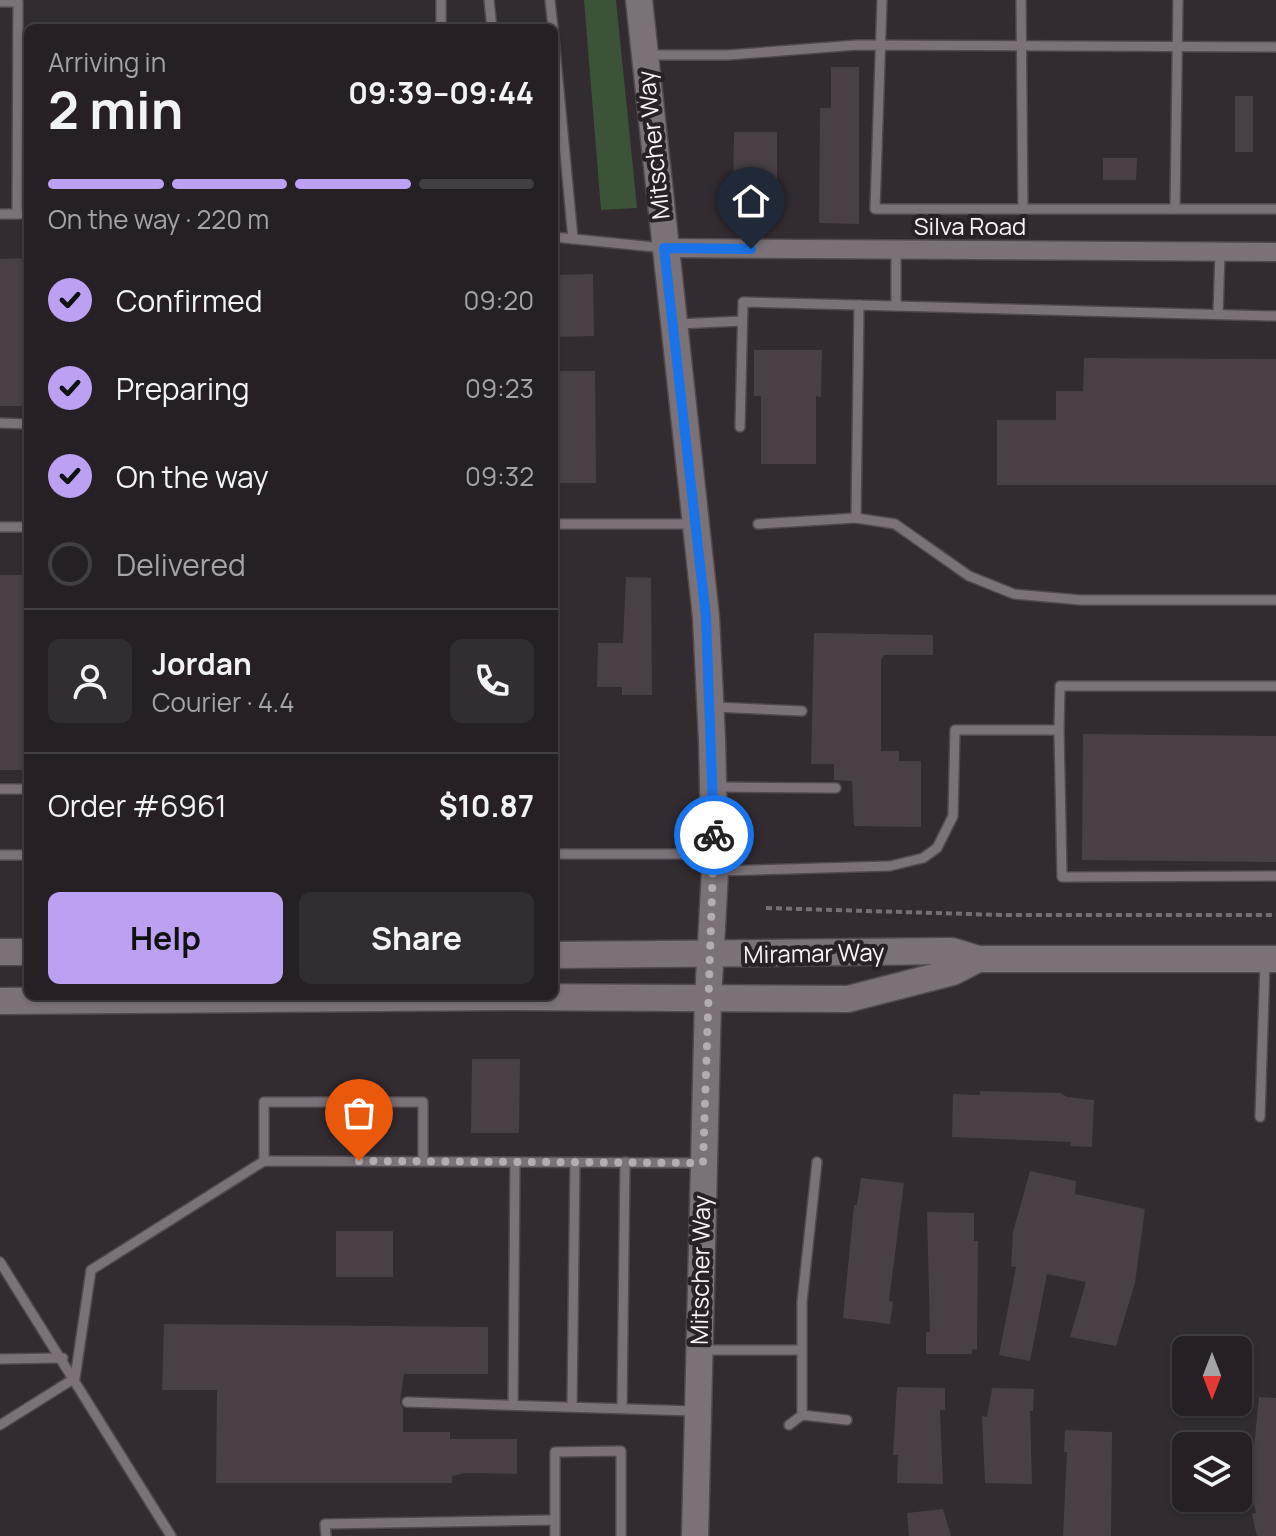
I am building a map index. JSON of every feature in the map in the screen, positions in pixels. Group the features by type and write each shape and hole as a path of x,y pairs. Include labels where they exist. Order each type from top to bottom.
{"street":[{"name":"Mitscher Way","path":"639,0 706,617 713,787 715,862 703,1163 695,1536"},
{"name":"Silva Road","path":"664,248 1276,252"},
{"name":"Miramar Way","path":"558,955 952,951 978,959 1271,959"},
{"path":"0,952 24,952"},
{"name":"Miramar Way","path":"558,998 848,999 953,972 978,959"},
{"name":"Miramar Way","path":"0,1001 127,1000"}],"lane":[{"path":"441,0 441,24"},
{"path":"489,0 492,24"},
{"path":"550,0 553,24"},
{"path":"882,0 875,209 1276,209"},
{"path":"1021,0 1023,209"},
{"path":"1175,209 1178,0"},
{"path":"0,2 21,1 22,214 0,214"},
{"path":"645,55 728,55 882,46 1276,47"},
{"path":"558,80 573,239"},
{"path":"558,237 664,248"},
{"path":"896,251 896,306"},
{"path":"1218,314 1220,252"},
{"path":"740,427 743,302 1276,316"},
{"path":"856,518 859,305"},
{"path":"673,324 742,321"},
{"path":"0,423 24,424"},
{"path":"758,524 856,518 895,524 969,576 1014,594 1081,600 1276,600"},
{"path":"558,524 694,524"},
{"path":"0,527 24,527"},
{"path":"1276,686 1060,686 1059,730 1062,877 1276,876"},
{"path":"710,707 802,711"},
{"path":"558,854 890,866 923,858 937,848 953,816 955,730 1059,730"},
{"path":"713,787 836,788"},
{"path":"0,789 24,789"},
{"path":"0,855 24,855"},
{"path":"1260,1117 1271,959"},
{"path":"1262,1062 1276,1061"},
{"path":"264,1161 264,1102 423,1102 423,1161"},
{"path":"0,1425 75,1378 91,1270 264,1161 703,1163"},
{"path":"513,1405 515,1162"},
{"path":"572,1407 575,1162"},
{"path":"622,1408 625,1162"},
{"path":"802,1415 799,1350 817,1162"},
{"path":"0,1262 63,1358 171,1536"},
{"path":"700,1350 799,1350"},
{"path":"0,1359 63,1358"},
{"path":"407,1402 698,1411"},
{"path":"789,1425 802,1415 847,1420"},
{"path":"555,1536 555,1452 621,1451 621,1536"},
{"path":"326,1536 325,1524 555,1520"}],"path":[{"path":"766,908 1003,915 1276,915"}],"green space":[{"path":"584,0 616,0 637,208 601,210"}],"building":[{"path":"831,67 859,67 859,224 819,223 820,108 831,108"},
{"path":"1235,96 1253,96 1253,152 1235,152"},
{"path":"734,132 777,132 777,203 733,203"},
{"path":"1103,158 1137,158 1136,180 1103,180"},
{"path":"24,258 24,406 0,406 0,259"},
{"path":"593,274 594,336 558,337 558,275"},
{"path":"754,350 822,350 821,397 816,396 816,464 761,464 761,396 754,396"},
{"path":"1084,358 1276,359 1276,485 997,485 997,420 1056,420 1056,391 1083,391"},
{"path":"558,371 595,371 596,483 558,483"},
{"path":"0,575 24,575 24,770 0,770"},
{"path":"626,577 651,578 652,695 622,695 622,687 597,687 598,643 623,643"},
{"path":"814,633 933,635 933,655 884,655 881,660 881,751 899,751 899,761 921,761 921,827 854,826 852,781 834,780 834,764 811,764"},
{"path":"1083,734 1276,736 1276,862 1082,860"},
{"path":"472,1059 520,1059 519,1133 471,1133"},
{"path":"980,1091 1061,1093 1067,1097 1094,1100 1092,1147 1070,1146 1071,1142 952,1137 953,1094 980,1095"},
{"path":"1030,1171 1076,1181 1075,1194 1145,1209 1135,1283 1116,1346 1070,1337 1086,1282 1047,1274 1030,1361 999,1355 1016,1267 1011,1266 1013,1232"},
{"path":"861,1178 904,1183 889,1301 893,1302 890,1324 843,1318 854,1205 857,1205"},
{"path":"927,1212 974,1213 974,1241 978,1241 977,1350 972,1349 972,1354 926,1354 926,1332 930,1332"},
{"path":"336,1231 393,1231 393,1277 336,1277"},
{"path":"164,1324 488,1327 488,1374 404,1374 400,1403 403,1408 403,1432 450,1432 450,1439 517,1439 517,1474 466,1473 452,1476 452,1483 216,1483 217,1390 162,1390"},
{"path":"897,1387 945,1388 945,1410 940,1410 943,1484 897,1483 898,1455 893,1455"},
{"path":"992,1388 1034,1389 1033,1411 1030,1411 1032,1484 985,1483 982,1416 987,1417"},
{"path":"1259,1397 1276,1398 1276,1536 1257,1536 1252,1514 1256,1513 1252,1496"},
{"path":"1065,1430 1112,1432 1111,1536 1063,1536 1067,1452 1064,1452"},
{"path":"943,1509 951,1536 909,1536 907,1513"}],"way so far":[{"path":"359,1161 703,1163 714,835"}],"route":[{"path":"714,835 706,617 664,248 751,249"}]}
